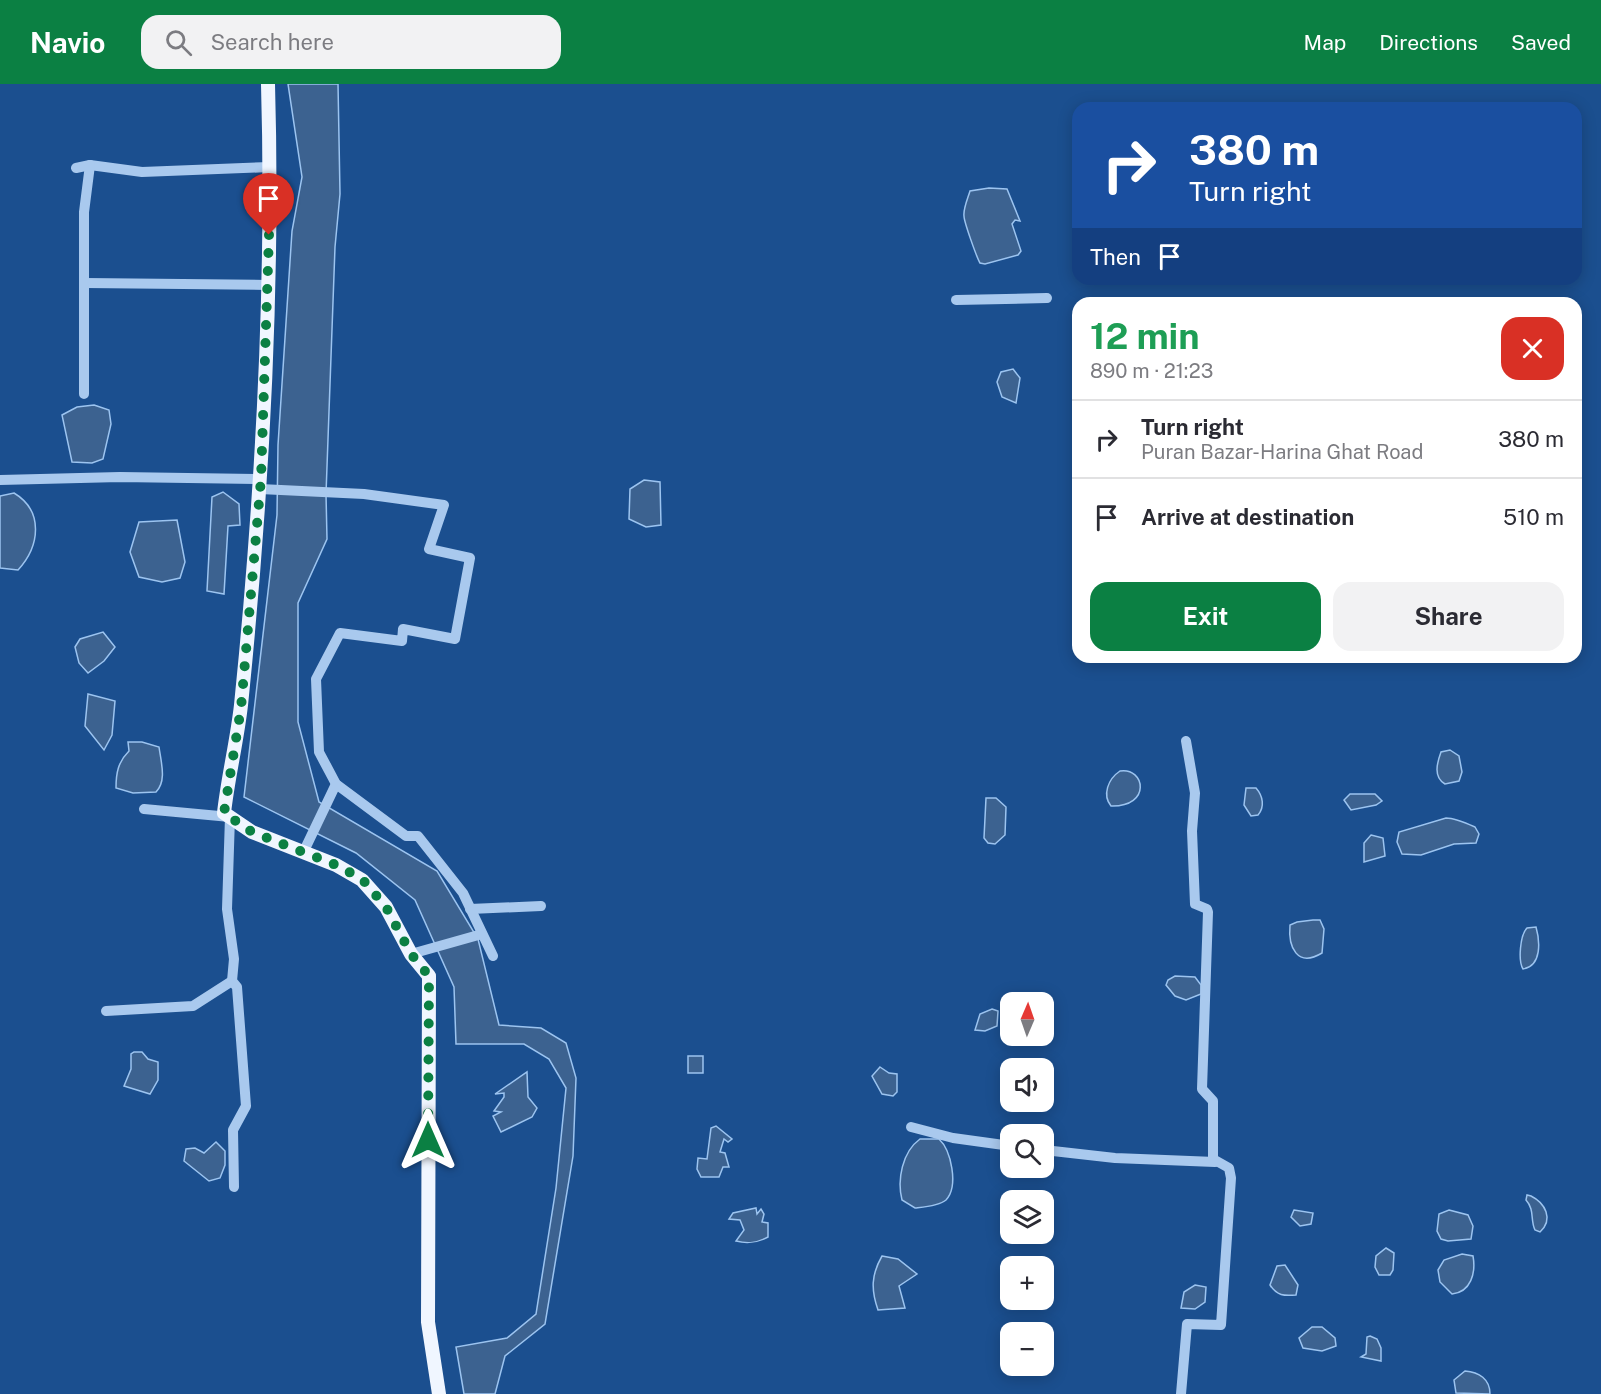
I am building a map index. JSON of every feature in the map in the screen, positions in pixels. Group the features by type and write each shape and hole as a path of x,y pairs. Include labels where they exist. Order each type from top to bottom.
{"main road":[{"path":"268,84 270,167 268,285 261,484 241,708 227,815 252,832 336,865 362,879 386,907 411,954 429,976 428,1322 440,1394"}],"street":[{"path":"76,168 90,165 142,172 270,167"},
{"path":"84,394 84,212 90,165"},
{"path":"85,282 268,285"},
{"path":"956,300 1047,298"},
{"path":"0,480 120,477 261,484 364,494 444,505 429,549 470,558 455,639 403,629 402,641 340,633 316,679 320,752 336,784 406,836 418,836 463,893 493,956"},
{"path":"1186,741 1195,793 1192,831 1195,904 1208,909 1202,1089 1213,1101 1213,1159 1215,1162"},
{"path":"303,853 336,784"},
{"path":"144,809 227,815 227,909 234,959 232,981 237,987 246,1106 233,1130 234,1187"},
{"path":"470,909 541,906"},
{"path":"411,954 482,934"},
{"path":"106,1011 193,1006 232,981"},
{"path":"912,1127 953,1138 1000,1144"},
{"path":"1054,1151 1115,1158 1215,1162 1230,1168 1221,1325 1187,1323 1181,1394"}],"water":[{"path":"288,84 338,84 340,194 335,247 326,494 327,539 298,603 298,722 319,802 437,871 478,939 499,1025 541,1028 566,1043 576,1078 573,1156 545,1324 505,1356 495,1394 464,1394 456,1347 507,1338 536,1314 556,1188 566,1088 549,1059 524,1044 456,1044 454,987 415,900 356,853 244,797 277,515 278,445 292,231 302,177"},
{"path":"989,188 1007,189 1020,221 1015,220 1012,224 1021,251 1018,255 985,264 978,260 964,213 970,191"},
{"path":"1013,369 1020,378 1016,403 1002,397 997,382 1001,372"},
{"path":"94,405 109,410 111,424 103,459 92,463 72,462 62,415 77,407"},
{"path":"644,480 660,482 661,525 646,527 629,519 630,489"},
{"path":"223,492 239,504 240,525 228,526 224,594 207,591 212,497"},
{"path":"14,493 24,500 30,509 36,529 31,550 18,570 0,568 0,496"},
{"path":"177,520 185,562 180,578 162,582 139,577 130,552 139,522"},
{"path":"103,632 115,647 104,661 88,673 79,663 75,647 80,639"},
{"path":"88,694 115,701 112,735 104,750 85,726"},
{"path":"128,742 142,742 159,747 162,777 156,792 133,793 116,788 118,768 129,751"},
{"path":"1450,750 1459,756 1462,772 1459,781 1445,784 1437,774 1437,765 1441,752"},
{"path":"1120,771 1128,771 1135,775 1140,787 1133,800 1124,805 1111,806 1107,797 1108,787 1112,778"},
{"path":"1246,788 1256,788 1260,794 1262,805 1258,815 1251,816 1244,805"},
{"path":"1350,794 1375,794 1382,801 1376,805 1351,810 1344,800"},
{"path":"986,798 996,798 1006,807 1005,835 995,844 988,843 984,838"},
{"path":"1446,818 1475,827 1479,834 1476,843 1454,844 1421,855 1402,854 1397,842 1399,832"},
{"path":"1371,835 1383,838 1385,856 1364,862 1364,843"},
{"path":"1320,920 1324,929 1322,953 1313,957 1300,957 1291,941 1290,925"},
{"path":"1536,927 1539,946 1537,958 1529,967 1523,969 1520,954 1521,942 1527,928"},
{"path":"1175,976 1195,977 1201,985 1201,994 1186,1000 1175,996 1166,985 1168,980"},
{"path":"992,1009 998,1011 997,1026 985,1031 975,1030 980,1014"},
{"path":"142,1052 148,1059 158,1062 158,1080 150,1094 124,1086 131,1069 131,1054"},
{"path":"688,1056 703,1056 703,1073 688,1073"},
{"path":"880,1067 889,1073 897,1074 897,1092 893,1096 882,1094 872,1076"},
{"path":"527,1072 528,1097 537,1108 532,1117 501,1132 493,1116 501,1112 494,1111 504,1097 504,1093 495,1094"},
{"path":"716,1126 732,1139 728,1142 724,1139 720,1152 725,1153 729,1167 723,1167 719,1177 701,1177 697,1169 698,1158 707,1159 711,1128"},
{"path":"920,1139 939,1139 950,1159 953,1177 950,1194 946,1200 931,1206 915,1208 902,1200 900,1184 905,1159"},
{"path":"216,1142 225,1151 225,1165 220,1178 209,1181 184,1161 186,1149 195,1148 204,1153"},
{"path":"1527,1195 1544,1207 1546,1212 1546,1222 1540,1232 1535,1230 1526,1200"},
{"path":"756,1208 757,1214 761,1209 764,1214 762,1222 768,1223 768,1237 752,1242 736,1241 744,1230 740,1220 729,1219 733,1213"},
{"path":"1294,1210 1313,1213 1311,1224 1300,1226 1291,1217"},
{"path":"1449,1210 1468,1215 1473,1226 1471,1239 1448,1241 1441,1239 1437,1231 1439,1214"},
{"path":"1386,1248 1394,1253 1393,1270 1390,1275 1379,1275 1375,1267 1376,1256"},
{"path":"1462,1254 1473,1256 1473,1275 1464,1290 1452,1294 1440,1282 1438,1270 1444,1260"},
{"path":"882,1256 898,1259 917,1274 899,1286 905,1308 878,1310 873,1283"},
{"path":"1285,1265 1298,1285 1296,1295 1281,1295 1270,1285 1277,1266"},
{"path":"1195,1285 1206,1287 1205,1302 1195,1309 1181,1308 1184,1292"},
{"path":"1312,1327 1322,1327 1335,1338 1336,1346 1322,1351 1303,1348 1299,1338"},
{"path":"1367,1337 1377,1339 1381,1348 1381,1361 1361,1357 1366,1354"},
{"path":"1465,1371 1483,1377 1488,1384 1490,1394 1456,1393 1454,1380"}],"route":[{"path":"269,235 261,479 241,708 224,813 252,832 336,865 362,879 386,907 411,954 429,976 428,1140"}]}
